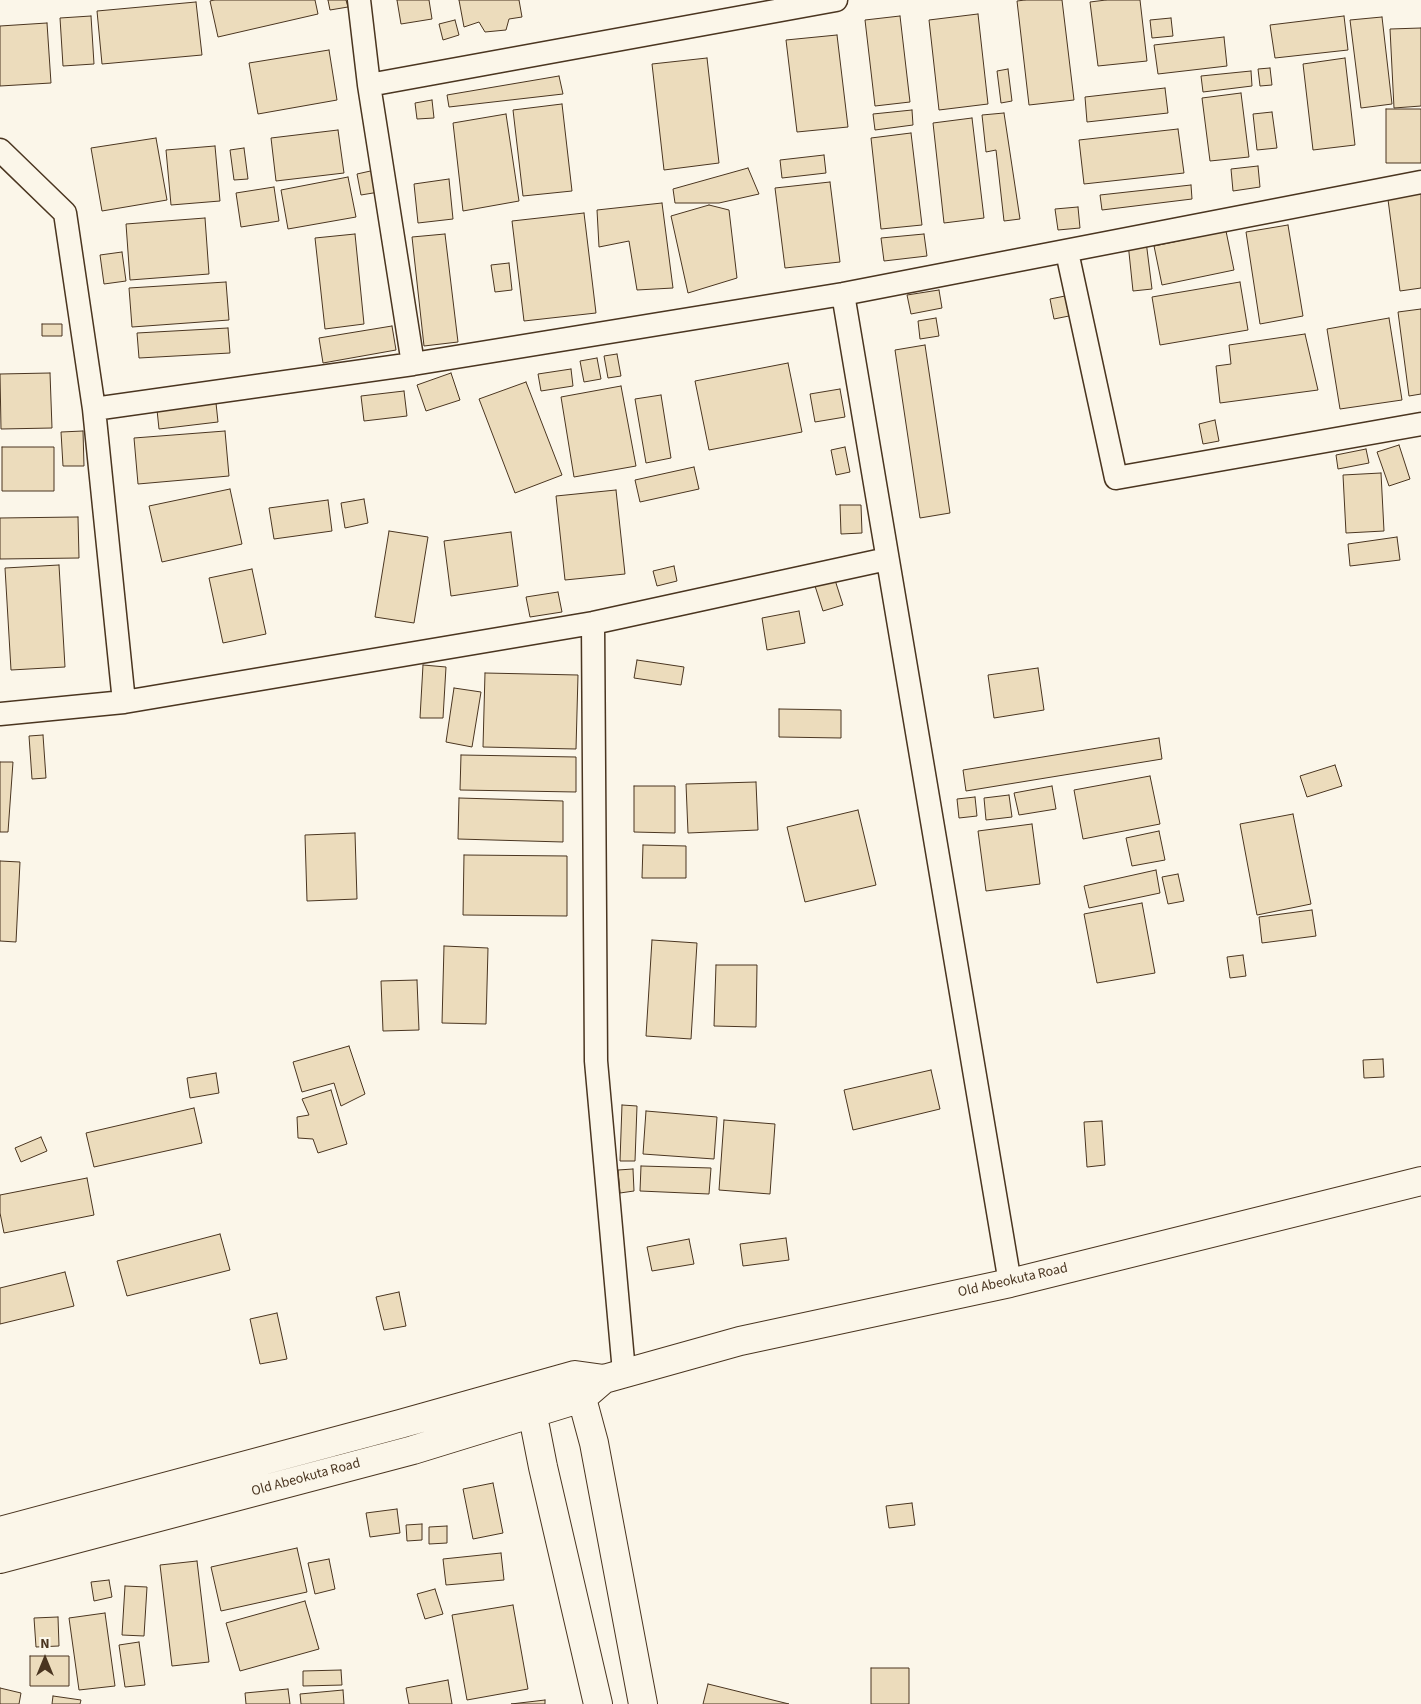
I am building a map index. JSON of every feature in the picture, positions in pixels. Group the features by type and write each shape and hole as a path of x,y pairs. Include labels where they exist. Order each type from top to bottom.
{"highway":[{"name":"Old Abeokuta Road","path":"0,1530 400,1424 526,1387 579,1386 740,1341 1010,1283 1421,1181"},
{"name":"Old Abeokuta Road","path":"0,1559 413,1450 533,1414 579,1386"},
{"path":"579,1386 594,1443 643,1704"},
{"path":"526,1387 598,1704"},
{"path":"498,1423 515,1434 543,1467"}],"street":[{"path":"359,0 369,85 413,364"},
{"path":"369,85 836,0"},
{"path":"0,150 65,214 94,409 124,702"},
{"path":"94,409 413,364 843,294 1421,182"},
{"path":"1067,252 1116,478 1421,424"},
{"path":"843,294 1010,1283"},
{"path":"0,714 124,702 593,623 887,559"},
{"path":"593,623 596,1061 614,1376"}],"building":[{"path":"315,0 318,14 218,37 210,1"},
{"path":"328,0 346,0 348,7 330,10"},
{"path":"397,0 429,0 432,19 401,24"},
{"path":"459,0 519,0 522,17 509,19 506,30 485,32 479,22 464,27"},
{"path":"1062,0 1074,100 1029,105 1017,1"},
{"path":"1140,0 1147,61 1098,66 1090,2"},
{"path":"196,2 202,55 102,64 97,11"},
{"path":"978,14 988,104 939,110 929,20"},
{"path":"91,16 94,64 63,66 60,18"},
{"path":"900,16 910,102 875,106 865,20"},
{"path":"1344,16 1348,50 1275,58 1270,25"},
{"path":"1382,17 1392,104 1361,108 1350,20"},
{"path":"1171,18 1173,36 1152,38 1150,20"},
{"path":"455,20 459,35 443,40 439,24"},
{"path":"47,23 51,83 0,86 0,26"},
{"path":"1421,28 1421,106 1394,108 1390,29"},
{"path":"837,35 848,127 797,132 786,40"},
{"path":"1224,37 1227,66 1158,74 1154,45"},
{"path":"329,50 337,100 258,114 249,63"},
{"path":"707,58 719,163 664,170 652,64"},
{"path":"1345,58 1355,145 1313,150 1303,64"},
{"path":"1270,68 1272,85 1260,86 1258,69"},
{"path":"1008,69 1012,101 1001,103 997,71"},
{"path":"1251,71 1252,86 1203,92 1201,76"},
{"path":"559,76 563,94 449,107 447,95"},
{"path":"1165,88 1168,113 1087,122 1085,97"},
{"path":"1241,93 1249,157 1210,161 1202,98"},
{"path":"432,100 434,118 417,119 415,103"},
{"path":"562,104 572,191 523,196 513,110"},
{"path":"1386,109 1421,109 1421,163 1386,163"},
{"path":"912,110 913,125 875,130 873,114"},
{"path":"1272,112 1277,148 1257,150 1253,114"},
{"path":"1004,113 1020,219 1004,221 996,150 986,152 982,115"},
{"path":"506,114 519,201 463,211 453,123"},
{"path":"972,118 984,218 944,223 933,123"},
{"path":"1178,129 1184,173 1084,184 1079,140"},
{"path":"338,130 344,173 276,181 271,138"},
{"path":"911,133 922,225 881,229 871,138"},
{"path":"156,138 167,200 102,211 91,148"},
{"path":"215,146 220,201 171,205 166,150"},
{"path":"244,148 248,179 234,180 230,150"},
{"path":"824,155 826,173 782,178 780,160"},
{"path":"1258,166 1260,187 1233,191 1231,169"},
{"path":"748,168 759,194 719,203 675,203 673,189"},
{"path":"375,170 379,192 361,195 357,174"},
{"path":"348,177 356,217 288,229 281,190"},
{"path":"449,179 453,219 418,223 414,184"},
{"path":"830,182 840,262 785,268 775,188"},
{"path":"1191,185 1192,199 1102,210 1100,195"},
{"path":"274,187 279,221 241,227 236,193"},
{"path":"1421,188 1421,288 1400,291 1387,192"},
{"path":"662,203 673,288 637,290 629,241 599,247 597,210"},
{"path":"709,205 729,210 737,278 688,293 671,216"},
{"path":"1078,207 1080,228 1058,230 1055,209"},
{"path":"584,213 596,313 524,321 512,221"},
{"path":"205,218 209,274 130,280 126,224"},
{"path":"1288,225 1303,316 1260,324 1246,232"},
{"path":"1226,231 1234,270 1162,285 1154,246"},
{"path":"355,234 364,324 325,329 315,238"},
{"path":"445,234 458,342 424,346 412,237"},
{"path":"924,234 927,256 884,261 881,238"},
{"path":"1146,241 1152,289 1133,291 1128,243"},
{"path":"122,252 126,281 104,284 100,255"},
{"path":"509,263 512,290 495,292 491,265"},
{"path":"226,282 229,320 132,327 129,288"},
{"path":"1240,282 1248,330 1160,345 1152,297"},
{"path":"939,290 942,308 911,314 907,295"},
{"path":"1065,296 1069,316 1054,319 1050,299"},
{"path":"1421,309 1421,394 1409,396 1398,312"},
{"path":"936,318 939,336 920,339 918,321"},
{"path":"1389,318 1402,400 1340,409 1327,329"},
{"path":"42,324 62,324 62,336 42,336"},
{"path":"392,326 396,350 323,363 319,338"},
{"path":"228,328 230,353 139,358 137,333"},
{"path":"1305,334 1318,390 1220,403 1216,366 1231,364 1229,345"},
{"path":"925,345 950,513 920,518 895,350"},
{"path":"617,354 621,376 608,378 604,356"},
{"path":"597,358 601,379 584,382 580,361"},
{"path":"788,363 802,432 709,450 695,381"},
{"path":"571,369 573,386 541,391 538,374"},
{"path":"50,373 52,428 1,429 0,374"},
{"path":"451,373 460,400 426,411 417,385"},
{"path":"526,382 562,475 515,493 479,399"},
{"path":"621,386 636,466 574,477 561,397"},
{"path":"840,389 845,417 815,422 810,394"},
{"path":"404,391 407,416 364,421 361,396"},
{"path":"661,395 671,458 646,463 635,399"},
{"path":"216,403 218,422 159,429 157,410"},
{"path":"1215,420 1219,441 1203,444 1199,424"},
{"path":"83,431 84,466 63,466 61,432"},
{"path":"225,431 229,476 138,484 134,438"},
{"path":"1399,445 1410,479 1389,486 1377,452"},
{"path":"2,447 54,447 54,491 2,491"},
{"path":"845,447 850,472 836,475 831,450"},
{"path":"1366,449 1369,463 1338,469 1336,455"},
{"path":"694,467 699,489 640,502 635,480"},
{"path":"1381,473 1384,531 1346,533 1343,475"},
{"path":"230,489 242,544 162,562 149,506"},
{"path":"616,490 625,574 565,580 556,496"},
{"path":"364,499 368,523 345,528 341,503"},
{"path":"328,500 332,531 274,539 269,508"},
{"path":"840,505 861,505 862,533 841,534"},
{"path":"78,517 79,558 0,559 0,518"},
{"path":"389,531 428,537 414,623 375,617"},
{"path":"511,532 518,586 451,596 444,541"},
{"path":"1397,537 1400,560 1350,566 1348,544"},
{"path":"59,565 65,667 11,670 5,568"},
{"path":"674,566 677,581 657,586 653,571"},
{"path":"252,569 266,634 223,643 209,578"},
{"path":"835,580 843,605 823,611 815,586"},
{"path":"558,592 562,612 530,617 526,597"},
{"path":"799,611 805,643 767,650 762,618"},
{"path":"637,660 684,667 681,685 634,678"},
{"path":"423,665 446,667 443,718 420,718"},
{"path":"1038,668 1044,710 994,718 988,675"},
{"path":"485,673 578,675 576,749 483,747"},
{"path":"454,688 481,692 472,747 446,742"},
{"path":"779,709 841,710 841,738 779,737"},
{"path":"43,735 46,778 32,779 29,736"},
{"path":"1159,738 1162,759 966,791 963,770"},
{"path":"461,755 576,757 576,792 460,790"},
{"path":"0,762 13,762 8,832 0,832"},
{"path":"1335,765 1342,786 1307,797 1300,776"},
{"path":"1150,776 1160,824 1083,839 1074,790"},
{"path":"756,782 758,830 688,833 686,784"},
{"path":"634,786 675,786 675,833 634,832"},
{"path":"1052,786 1056,809 1019,815 1014,793"},
{"path":"1009,795 1012,817 986,820 984,798"},
{"path":"975,797 977,816 959,818 957,799"},
{"path":"459,798 563,801 563,842 458,839"},
{"path":"858,810 876,885 805,902 787,827"},
{"path":"1293,814 1311,904 1257,915 1240,824"},
{"path":"1032,824 1040,884 986,891 978,831"},
{"path":"1159,831 1165,860 1132,866 1126,838"},
{"path":"355,833 357,899 307,901 305,835"},
{"path":"643,845 686,846 686,878 642,878"},
{"path":"464,855 567,856 567,916 463,915"},
{"path":"0,861 20,862 16,942 0,941"},
{"path":"1156,870 1160,893 1089,908 1084,886"},
{"path":"1178,874 1184,901 1168,904 1162,877"},
{"path":"1142,903 1155,973 1097,983 1084,914"},
{"path":"1312,910 1316,936 1262,943 1259,917"},
{"path":"652,940 697,943 691,1039 646,1036"},
{"path":"444,946 488,948 486,1024 442,1023"},
{"path":"1243,955 1246,976 1230,978 1227,957"},
{"path":"716,965 757,965 756,1027 714,1026"},
{"path":"417,980 419,1030 383,1031 381,981"},
{"path":"349,1046 365,1094 341,1106 334,1083 302,1092 293,1062"},
{"path":"1383,1059 1384,1077 1364,1078 1363,1060"},
{"path":"931,1070 940,1109 853,1130 844,1090"},
{"path":"216,1073 219,1093 190,1098 187,1078"},
{"path":"331,1090 347,1144 318,1153 313,1139 298,1138 297,1117 309,1115 302,1099"},
{"path":"622,1105 637,1106 635,1161 620,1161"},
{"path":"194,1108 202,1143 94,1167 86,1133"},
{"path":"646,1111 717,1117 714,1159 643,1154"},
{"path":"724,1120 775,1124 770,1194 719,1190"},
{"path":"1102,1121 1105,1165 1087,1167 1084,1122"},
{"path":"41,1137 47,1151 21,1162 15,1148"},
{"path":"641,1166 711,1168 709,1194 640,1191"},
{"path":"633,1169 634,1191 620,1193 618,1170"},
{"path":"87,1178 94,1215 4,1233 0,1213 0,1195"},
{"path":"220,1234 230,1270 127,1296 117,1261"},
{"path":"786,1238 789,1260 743,1266 740,1244"},
{"path":"689,1239 694,1264 652,1271 647,1247"},
{"path":"65,1272 74,1306 0,1324 0,1288"},
{"path":"399,1292 406,1326 384,1330 376,1297"},
{"path":"277,1313 287,1359 260,1364 250,1319"},
{"path":"493,1483 503,1533 473,1539 463,1489"},
{"path":"912,1503 915,1525 889,1528 886,1506"},
{"path":"397,1509 400,1533 370,1537 366,1513"},
{"path":"422,1524 422,1540 407,1541 406,1525"},
{"path":"447,1526 447,1543 429,1544 429,1527"},
{"path":"297,1548 307,1592 221,1611 211,1567"},
{"path":"501,1553 504,1580 446,1585 443,1559"},
{"path":"329,1559 335,1589 315,1594 308,1563"},
{"path":"197,1561 209,1662 172,1666 160,1565"},
{"path":"109,1580 112,1597 94,1601 91,1582"},
{"path":"125,1586 147,1587 144,1636 122,1635"},
{"path":"435,1589 443,1614 425,1619 417,1594"},
{"path":"305,1601 319,1649 240,1671 226,1623"},
{"path":"513,1605 528,1689 467,1700 452,1615"},
{"path":"105,1613 115,1686 79,1690 69,1618"},
{"path":"58,1617 59,1646 36,1647 34,1618"},
{"path":"139,1642 145,1685 125,1687 119,1645"},
{"path":"30,1656 69,1656 69,1686 30,1686"},
{"path":"871,1668 909,1668 909,1704 871,1704"},
{"path":"341,1670 342,1685 303,1686 303,1671"},
{"path":"448,1680 452,1704 409,1704 406,1688"},
{"path":"708,1684 789,1704 703,1704"},
{"path":"0,1688 21,1693 19,1704 0,1704"},
{"path":"288,1689 290,1704 246,1704 245,1693"},
{"path":"343,1690 344,1704 301,1704 300,1694"},
{"path":"53,1696 81,1700 80,1704 52,1704"},
{"path":"545,1700 545,1704 511,1704"}]}
